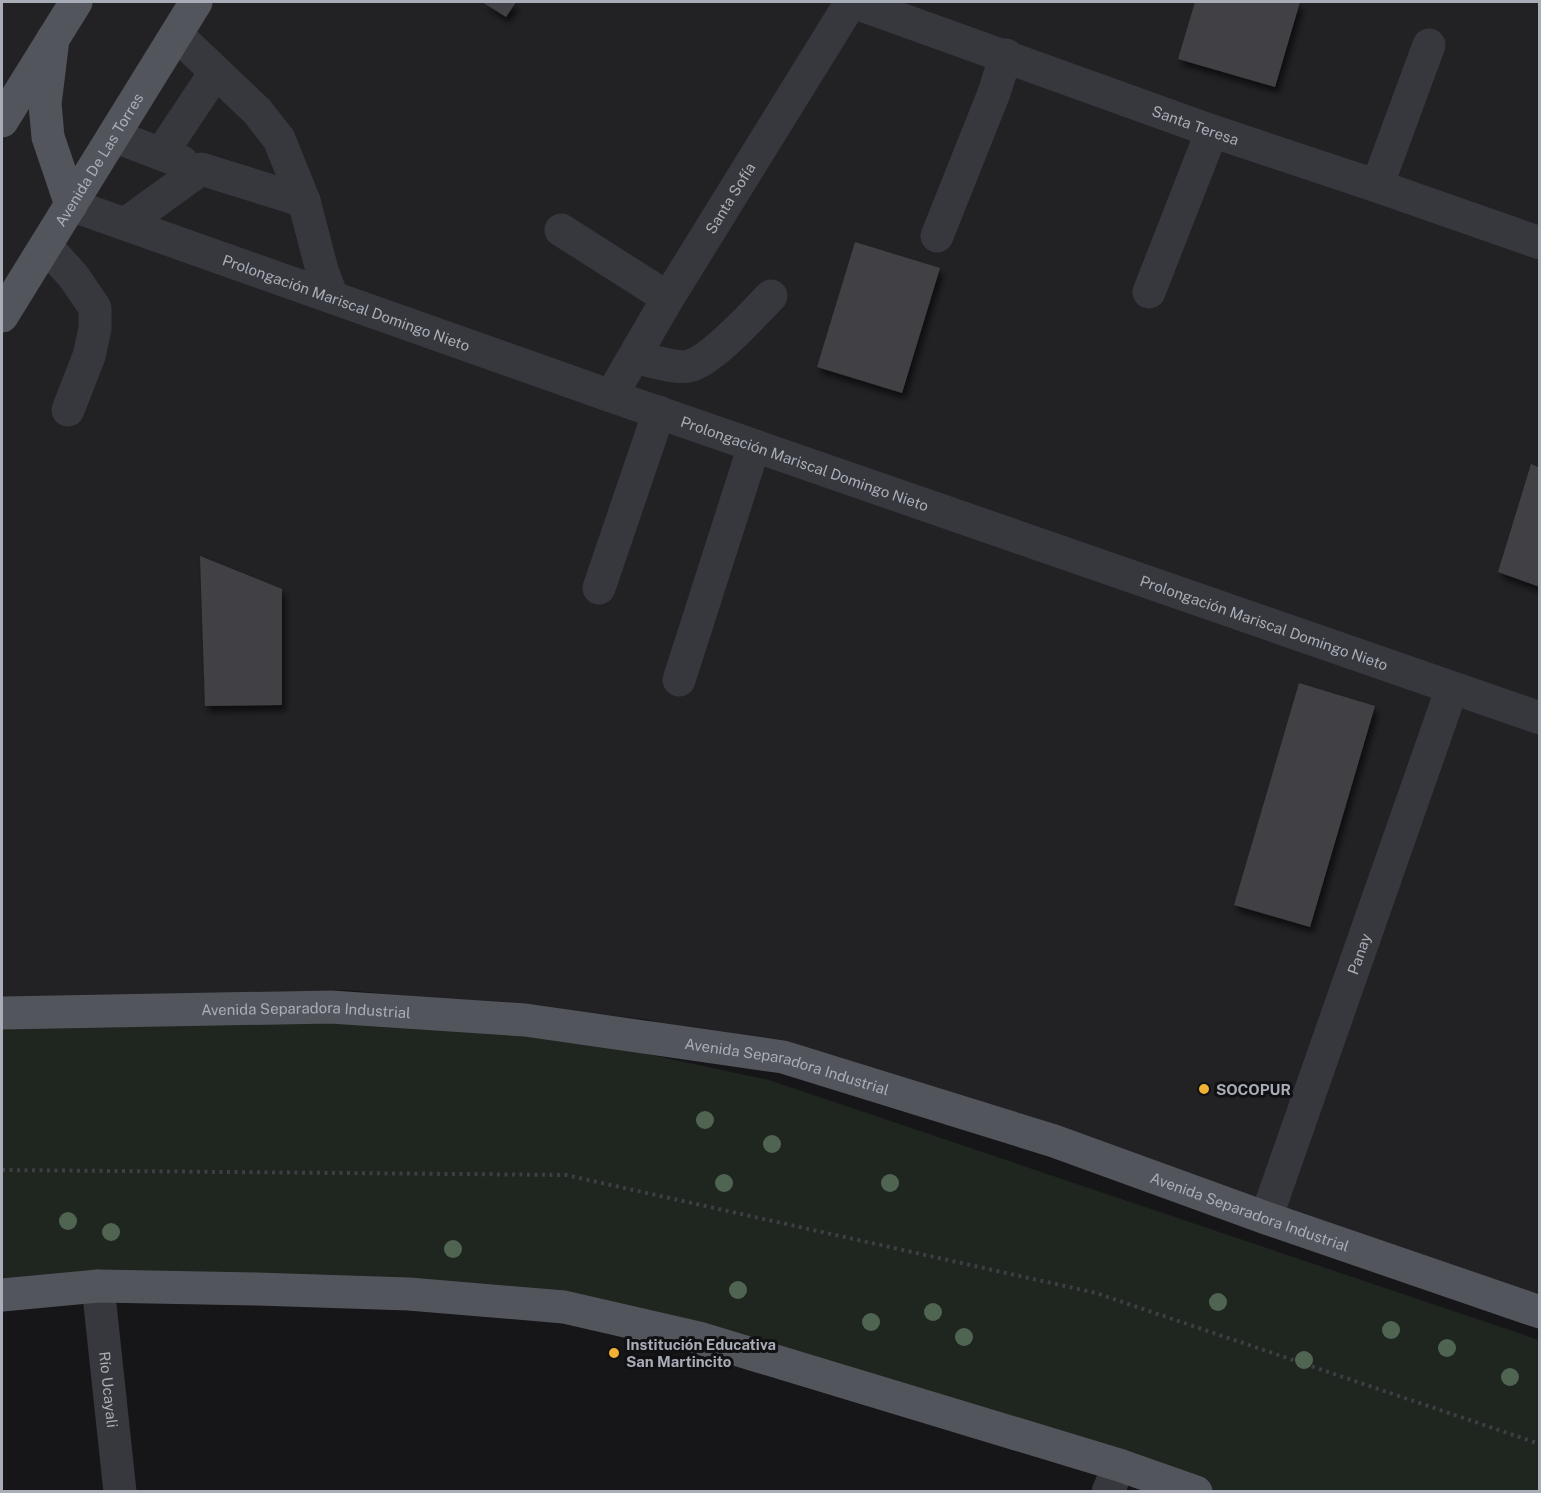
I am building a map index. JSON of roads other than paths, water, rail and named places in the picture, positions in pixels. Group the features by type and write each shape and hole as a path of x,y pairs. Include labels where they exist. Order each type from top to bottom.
{"main road":[{"path":"5,107 76,2"},
{"name":"Avenida De Las Torres","path":"6,300 46,246 196,2"},
{"path":"53,39 45,104 48,137 71,205"},
{"name":"Avenida Separadora Industrial","path":"2,1013 330,1006 525,1020 783,1057 1054,1141 1266,1218 1539,1312"},
{"path":"2,1295 98,1286 410,1294 564,1307 699,1338 1113,1478 1196,1491"}],"street":[{"name":"Santa Teresa","path":"852,2 1212,131 1539,243"},
{"name":"Santa Sofía","path":"611,396 668,298 852,2"},
{"path":"176,34 257,111 279,139 304,201 322,270 332,297"},
{"path":"1377,186 1429,45"},
{"path":"937,237 994,93 1006,56"},
{"path":"161,154 214,72"},
{"path":"1149,292 1212,131"},
{"path":"114,136 201,169 304,201"},
{"path":"125,224 201,169"},
{"name":"Prolongación Mariscal Domingo Nieto","path":"71,205 754,446 1539,718"},
{"path":"561,230 668,298"},
{"path":"46,246 74,277 95,308 95,329 88,356 68,410"},
{"path":"634,357 670,365 689,366 711,355 771,296"},
{"path":"598,588 659,412"},
{"path":"679,680 754,446"},
{"name":"Panay","path":"1266,1218 1452,687"},
{"name":"Río Ucayali","path":"98,1286 120,1491"}],"place":[{"name":"SOCOPUR","path":"1204,1089"},
{"name":"Institución Educativa San Martincito","path":"614,1353"}]}
